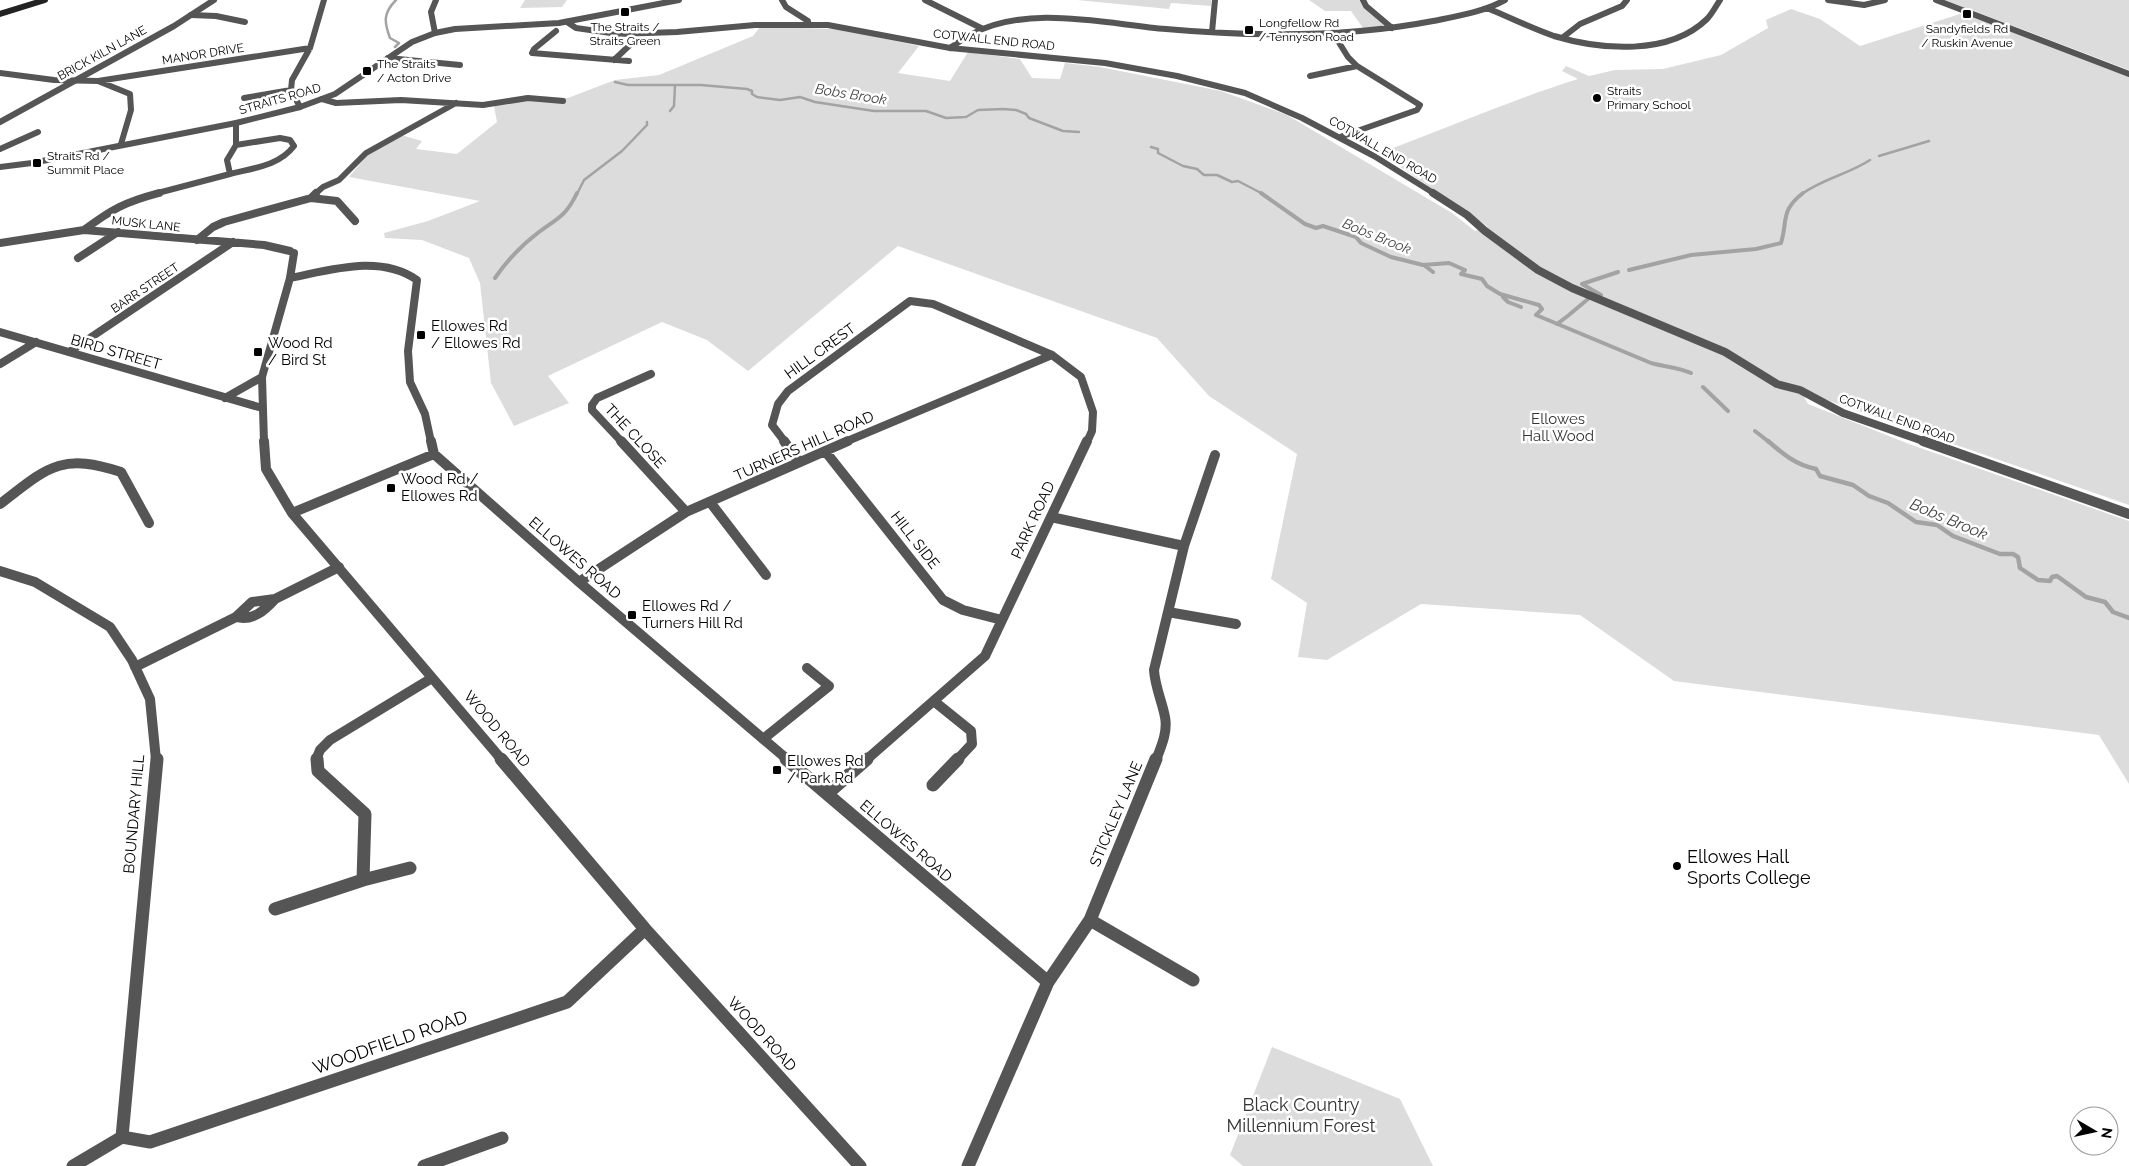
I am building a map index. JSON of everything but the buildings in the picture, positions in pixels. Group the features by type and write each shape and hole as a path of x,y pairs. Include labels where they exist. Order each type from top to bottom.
{"main road":[{"path":"0,14 45,0"}],"street":[{"name":"BRICK KILN LANE","path":"0,122 191,15 214,0"},
{"path":"300,107 291,90 292,80 310,48 324,0"},
{"path":"435,33 430,22 433,3 436,0"},
{"name":"STRAITS ROAD","path":"0,167 32,163 121,144 236,123 300,107 335,94 412,42 435,33 456,29 582,20 679,0"},
{"path":"782,0 786,7 808,20 808,24"},
{"path":"924,0 981,28"},
{"path":"1212,32 1215,0"},
{"path":"1363,0 1366,6 1392,28"},
{"path":"950,48 958,40 981,28 1019,19 1046,16 1212,32 1333,33 1424,24 1487,8 1505,0"},
{"path":"1562,38 1580,24 1622,6 1627,0"},
{"path":"1487,8 1562,38 1589,44 1622,47 1662,42 1682,36 1707,20 1720,0"},
{"path":"1828,0 1864,5 1885,0"},
{"path":"1936,0 2129,74"},
{"path":"191,15 216,16 245,22"},
{"name":"COTWALL END ROAD","path":"567,22 576,28 586,30 636,34 755,25 808,24 839,26 950,48 1073,59 1206,82 1246,92 1284,108 1340,137 1429,190 1467,215 1484,231 1538,270 1572,288 1725,352 1777,384 1800,390 1843,413 2129,514"},
{"path":"556,31 534,49 532,53 629,61"},
{"path":"1333,33 1348,57 1357,66 1420,105 1420,108 1417,110 1340,137"},
{"path":"614,60 633,42 636,34"},
{"name":"MANOR DRIVE","path":"0,73 54,80 98,80 160,73 310,48"},
{"path":"388,58 460,65"},
{"path":"1309,77 1357,66"},
{"path":"98,80 130,94 131,110 121,144"},
{"path":"244,98 291,90"},
{"path":"322,100 336,103 401,100 491,105 528,98 563,101"},
{"path":"542,106 548,100"},
{"path":"310,198 323,187 339,180 366,153 456,104"},
{"path":"230,174 227,160 236,145 236,123"},
{"path":"0,149 38,132"},
{"path":"84,230 110,211 130,201 275,162 290,153 294,146 290,140 280,138 236,145"},
{"path":"197,240 224,222 310,198 337,201 355,220"},
{"name":"MUSK LANE","path":"0,242 84,230 233,242 292,252"},
{"path":"78,258 118,232"},
{"name":"BARR STREET","path":"69,352 233,242"},
{"name":"WOOD ROAD","path":"292,252 290,278 262,377 266,468 292,513 645,929 860,1166"},
{"path":"290,278 371,265 411,273 417,280 408,351 410,382 425,414 434,454 292,513"},
{"name":"PARK ROAD","path":"828,793 935,702 985,656 1092,432 1093,412 1081,377 1052,355 934,304 910,301"},
{"name":"HILL CREST","path":"799,462 772,424 778,404 788,391 910,301"},
{"name":"BIRD STREET","path":"0,332 262,408"},
{"path":"0,364 36,342"},
{"name":"TURNERS HILL ROAD","path":"579,582 686,512 1052,355"},
{"name":"THE CLOSE","path":"651,374 597,398 592,404 592,410 686,512"},
{"path":"225,398 262,377"},
{"name":"HILL SIDE","path":"825,451 943,600 963,610 1002,620"},
{"name":"ELLOWES ROAD","path":"434,454 579,582 1048,982"},
{"name":"STICKLEY LANE","path":"968,1166 1048,982 1090,920 1164,740 1166,719 1155,684 1154,670 1184,546 1215,455"},
{"path":"0,504 44,470 74,462 99,465 121,472 149,523"},
{"path":"710,502 766,575"},
{"path":"1051,517 1184,546"},
{"path":"135,667 236,617 252,602 275,599 339,567"},
{"name":"BOUNDARY HILL","path":"0,571 35,582 110,627 135,667 150,699 157,754 122,1137"},
{"path":"1168,612 1236,624"},
{"path":"763,739 829,686 806,668"},
{"path":"363,880 365,814 318,771 315,762 320,749 330,740 432,678"},
{"path":"933,785 972,744 971,731 935,702"},
{"path":"275,909 363,880 410,868"},
{"path":"1090,920 1193,980"},
{"name":"WOODFIELD ROAD","path":"122,1137 150,1142 567,1002 645,929"},
{"path":"73,1166 122,1137"},
{"path":"424,1166 502,1138"}],"green space":[{"path":"525,0 567,0 562,7 520,8"},
{"path":"1077,0 1211,0 1211,6 1171,3 1169,9"},
{"path":"1309,0 1362,0 1384,24 1380,27 1363,28 1351,11 1325,11"},
{"path":"1945,0 2129,0 2129,70"},
{"name":"Ellowes Hall Wood","path":"1791,9 1820,19 1860,46 1963,13 2129,76 2129,505 1801,391 1808,404 1909,444 2129,521 2129,784 2099,735 1674,681 1580,615 1421,604 1327,660 1298,657 1307,603 1271,579 1297,454 1209,396 1157,338 898,246 748,371 707,340 662,322 548,376 569,403 514,426 491,383 480,283 469,258 422,240 385,238 384,233 428,221 480,201 349,177 370,152 401,135 422,141 416,149 457,154 497,122 494,106 525,95 568,98 615,80 659,75 753,36 760,27 839,29 919,46 898,73 950,81 968,52 1020,59 1032,78 1060,79 1065,63 1100,67 1221,91 1287,115 1452,213 1475,231 1488,227 1380,153 1503,105 1578,79 1562,71 1566,66 1589,76 1615,70 1663,69 1721,55 1768,28 1766,20"},
{"name":"Black Country Millennium Forest","path":"1272,1047 1400,1099 1433,1166 1243,1166 1230,1155"}],"waterway":[{"name":"Bobs Brook","path":"395,47 399,43 390,38 386,18 389,9 396,0"},
{"name":"Bobs Brook","path":"615,82 628,85 675,85"},
{"path":"670,111 674,106 675,85"},
{"name":"Bobs Brook","path":"675,85 747,89 752,91 752,94 757,97 780,100 800,97 815,102 874,111 926,111 946,118 966,117 978,110 1016,110 1026,114 1029,118 1063,131 1079,132"},
{"path":"577,194 584,180 622,151 647,125 647,122"},
{"path":"1879,156 1929,141"},
{"name":"Bobs Brook","path":"1151,147 1158,149 1158,153 1183,166 1197,169 1204,175 1217,175 1232,182 1238,181 1263,194"},
{"path":"1802,194 1818,184 1870,160"},
{"path":"495,278 521,248 565,212 577,193"},
{"name":"Bobs Brook","path":"1261,193 1305,224 1316,228 1323,226 1356,237 1361,243 1391,257 1423,265 1449,263 1465,270 1461,274 1482,279 1487,286 1500,294 1539,305 1542,309 1536,315 1557,324"},
{"path":"1629,270 1691,255 1756,249 1781,243 1788,211 1791,205 1803,193"},
{"name":"Bobs Brook","path":"1424,265 1433,272"},
{"path":"1601,295 1582,284 1618,272"},
{"path":"1503,297 1508,302 1521,307"},
{"path":"1570,314 1588,299"},
{"path":"1557,324 1569,315"},
{"name":"Bobs Brook","path":"1557,324 1651,363 1691,373"},
{"name":"Bobs Brook","path":"1703,387 1728,411"},
{"name":"Bobs Brook","path":"1755,431 1769,442"},
{"name":"Bobs Brook","path":"1768,441 1796,462 1816,469 1820,476 1853,485 1869,496 1888,503 1916,522 1937,525 1953,536 2000,554 2013,554 2018,557 2020,568 2038,580 2050,581 2052,577 2057,576 2086,597 2105,602 2113,612 2129,618"}],"place":[{"name":"The Straits / Straits Green","path":"625,12"},
{"name":"Sandyfields Rd / Ruskin Avenue","path":"1967,14"},
{"name":"Longfellow Rd / Tennyson Road","path":"1249,30"},
{"name":"The Straits / Acton Drive","path":"367,71"},
{"name":"Straits Primary School","path":"1597,98"},
{"name":"Straits Rd / Summit Place","path":"37,163"},
{"name":"Ellowes Rd / Ellowes Rd","path":"421,335"},
{"name":"Wood Rd / Bird St","path":"258,352"},
{"name":"Wood Rd / Ellowes Rd","path":"391,488"},
{"name":"Ellowes Rd / Turners Hill Rd","path":"632,615"},
{"name":"Ellowes Rd / Park Rd","path":"777,770"},
{"name":"Ellowes Hall Sports College","path":"1677,866"}]}
